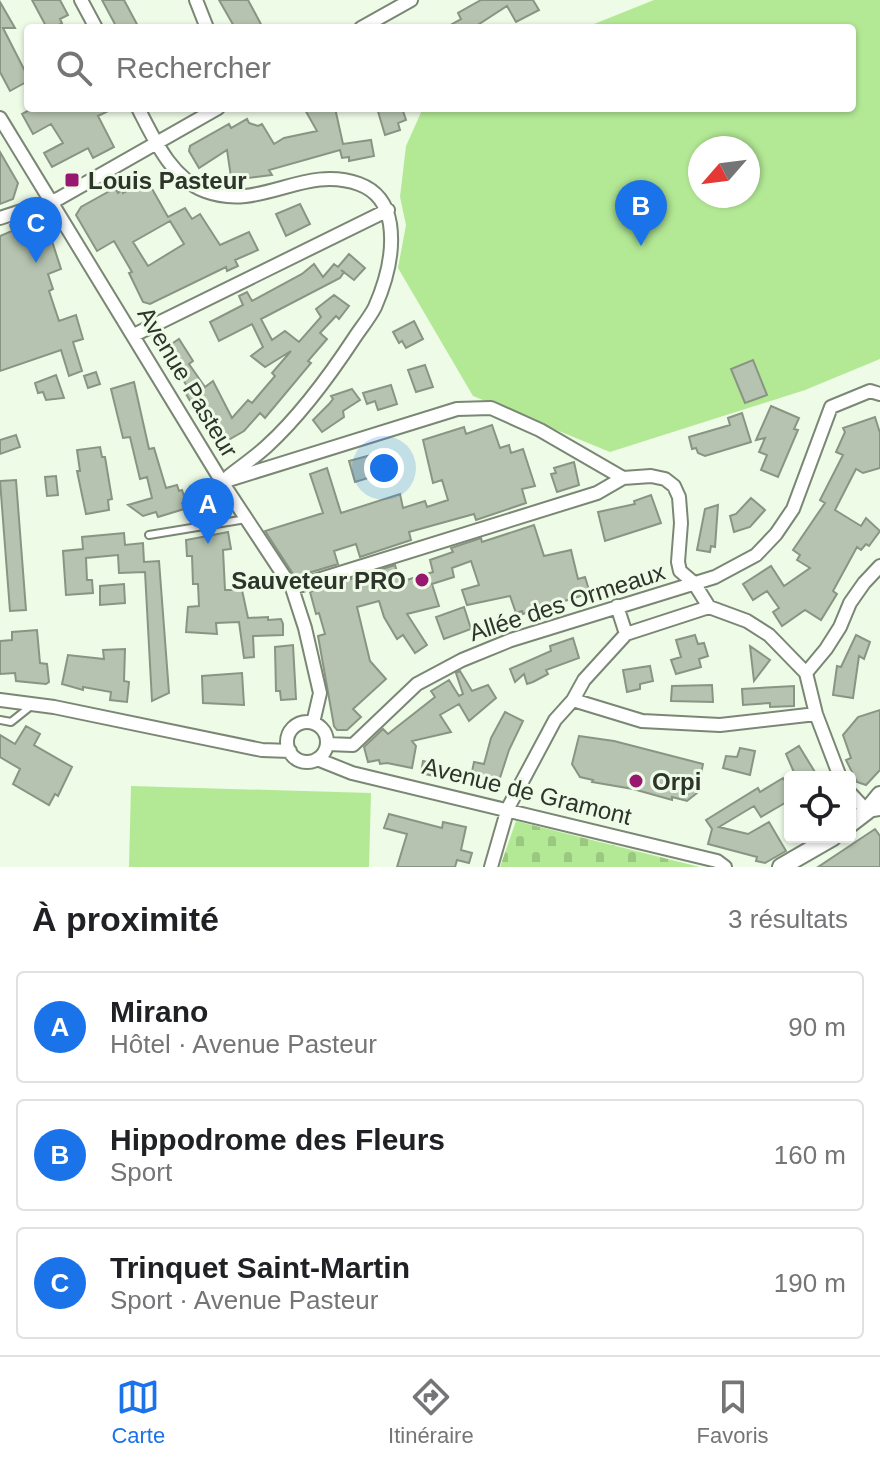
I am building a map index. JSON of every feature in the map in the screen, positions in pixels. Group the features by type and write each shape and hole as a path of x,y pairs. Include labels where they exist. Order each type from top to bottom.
{"street":[{"path":"81,0 94,24"},
{"path":"196,0 205,24"},
{"path":"368,24 411,0"},
{"path":"140,112 157,143 183,179 204,191 231,198 263,195 301,181 329,177 360,184 378,194 388,210 393,246 375,308 332,372 280,433 222,482"},
{"path":"0,218 52,202 211,112"},
{"name":"Avenue Pasteur","path":"1,122 222,482 292,588 320,693 313,723"},
{"path":"134,335 388,210"},
{"path":"838,771 816,714 806,673 769,635 747,621 709,607 694,583 735,568 756,555 776,534 793,509 831,407 870,391 880,394"},
{"name":"Allée des Ormeaux","path":"222,482 457,409 475,406 491,408 540,430 623,478 651,476 665,479 674,486 679,497 681,523 678,562 680,571 694,583"},
{"path":"292,588 597,493 623,478"},
{"path":"806,673 833,638 850,603 880,566"},
{"name":"Allée des Ormeaux","path":"353,745 417,684 462,660 511,640 694,583"},
{"path":"617,606 626,634"},
{"path":"491,867 508,808 555,720 573,700 584,680 626,634 709,607"},
{"path":"0,700 34,704 262,750 290,751"},
{"path":"573,700 642,721 720,725 816,714"},
{"path":"302,723 313,723 324,731 327,744 317,759 305,762 290,751 287,740 292,729 302,723"},
{"path":"327,744 353,745 352,773"},
{"name":"Avenue de Gramont","path":"317,759 352,773 508,808 717,861 725,867"},
{"path":"856,797 873,810 880,795"},
{"path":"781,867 823,843"}],"lane":[{"path":"149,535 246,519"},
{"path":"0,720 11,722 34,704"}],"green space":[{"path":"654,0 880,0 880,359 805,390 610,452 473,396 398,268 406,225 400,197 406,146 421,112 856,112 856,24 594,24"},
{"path":"131,786 371,793 369,867 129,867"},
{"path":"516,821 700,867 500,867"}],"building":[{"path":"32,0 60,0 68,15 60,19 60,24 45,24"},
{"path":"102,0 124,0 137,24 115,24"},
{"path":"219,0 248,0 261,24 233,24"},
{"path":"481,0 533,0 539,10 516,22 507,6 479,24 452,24 461,19 458,13"},
{"path":"0,2 15,28 3,28 24,69 24,83 10,91 0,72"},
{"path":"106,112 98,116 114,147 93,158 88,148 52,167 44,153 63,143 51,124 33,134 22,114"},
{"path":"306,112 336,112 343,144 371,140 374,156 349,161 349,157 342,158 340,150 269,170 272,175 248,178 247,175 231,177 227,150 199,168 189,151 190,146 229,124 231,128 247,119 258,126 262,124 274,144 284,138 317,131"},
{"path":"378,112 403,112 406,120 398,123 400,130 385,135"},
{"path":"0,152 18,183 13,199 0,204"},
{"path":"147,180 168,217 185,208 192,219 200,214 220,245 249,232 258,250 235,260 238,266 227,271 226,267 150,304 143,302 129,273 132,272 114,241 97,251 76,215 81,207 115,188 118,193 122,190 123,193","holes":["170,221 184,244 148,266 133,242"]},
{"path":"300,204 310,224 286,236 276,214"},
{"path":"36,216 44,241 51,238 61,269 48,274 53,289 49,291 59,321 76,315 83,339 73,342 82,371 69,376 61,350 0,371 0,236 12,231 10,225"},
{"path":"349,254 365,268 354,280 344,272 340,278 261,319 272,340 285,331 299,342 321,317 316,309 334,295 349,306 339,319 336,316 320,333 327,339 265,418 260,413 244,431 225,442 204,407 196,411 186,394 190,391 164,349 179,339 193,361 189,364 205,387 213,381 232,418 248,400 252,403 291,351 265,367 251,356 263,347 252,324 219,341 210,322 243,305 239,296 247,292 252,301 302,274 314,264 323,277 334,264 338,267"},
{"path":"414,321 423,339 406,348 393,332"},
{"path":"753,360 767,395 745,403 731,369"},
{"path":"425,365 433,387 416,392 408,370"},
{"path":"96,372 100,384 88,388 84,376"},
{"path":"56,375 64,398 46,400 43,392 38,393 35,383"},
{"path":"134,382 149,449 154,448 166,488 177,485 186,502 182,503 184,509 158,517 156,512 143,516 128,505 152,498 147,477 140,479 130,437 123,438 111,389"},
{"path":"391,385 397,404 378,410 375,401 367,404 363,393"},
{"path":"352,389 360,400 343,411 344,417 322,432 313,420 333,399 331,396"},
{"path":"771,406 799,418 794,429 798,430 778,477 761,470 767,455 759,452 765,438 756,440"},
{"path":"742,413 751,442 705,456 698,453 696,448 692,449 689,437 730,425 728,418"},
{"path":"875,417 880,433 880,468 863,473 856,469 835,510 861,526 866,518 880,531 869,546 866,544 861,550 857,547 833,591 837,594 821,620 805,610 782,626 773,612 779,608 767,591 753,600 743,584 771,566 784,586 810,568 797,560 800,555 793,550 825,503 820,500 843,455 836,452 845,432 843,428"},
{"path":"492,425 500,448 509,445 511,453 523,449 535,486 522,489 526,503 476,520 474,514 409,532 411,540 360,557 356,544 334,551 338,564 295,577 265,531 323,513 310,474 327,468 341,513 400,494 403,508 425,501 427,507 448,500 442,480 433,483 423,440 464,427 466,434"},
{"path":"16,435 20,447 0,454 0,440"},
{"path":"100,447 102,457 105,457 112,499 108,500 109,510 86,514 77,471 80,471 77,450"},
{"path":"375,454 388,472 355,482 349,461"},
{"path":"574,462 579,485 557,492 551,474 556,473 554,468"},
{"path":"56,476 58,495 47,496 45,477"},
{"path":"16,480 26,610 10,611 0,481"},
{"path":"651,495 661,523 605,541 598,512 635,504 634,501"},
{"path":"751,498 765,510 750,527 734,532 730,516"},
{"path":"718,505 715,547 711,546 710,552 697,550 705,509"},
{"path":"534,525 544,556 571,550 578,579 585,577 590,593 523,614 522,611 516,613 510,596 467,605 462,590 479,585 471,561 452,568 454,577 432,584 439,606 407,614 427,645 415,653 403,635 397,639 379,601 357,607 370,661 386,679 353,709 361,717 347,730 337,730 318,636 325,634 310,592 395,565 400,582 433,572 430,560 453,552 451,548 481,538 482,542"},
{"path":"228,532 231,549 223,550 225,590 242,590 248,618 281,619 283,624 283,635 253,636 254,657 244,658 239,622 216,623 217,634 186,632 188,607 199,606 198,584 193,584 192,556 187,556 186,540"},
{"path":"124,533 125,545 143,543 144,562 159,561 169,693 152,701 145,572 119,573 118,555 86,558 87,580 92,580 93,593 66,595 63,551 83,549 82,537"},
{"path":"124,584 125,603 100,605 100,586"},
{"path":"464,607 471,629 444,639 436,617"},
{"path":"37,630 40,663 47,664 49,682 16,681 15,673 0,674 0,641 12,640 12,632"},
{"path":"695,635 698,644 704,643 708,656 699,659 701,667 676,674 671,660 681,657 676,640"},
{"path":"856,635 870,642 864,659 859,656 853,698 833,695 837,666 841,667"},
{"path":"573,638 579,658 546,670 548,674 533,682 527,684 524,674 515,682 510,669 551,651 550,646"},
{"path":"293,645 296,699 281,700 280,691 276,691 275,647"},
{"path":"750,646 770,660 754,681"},
{"path":"125,649 124,681 129,682 127,702 110,700 111,692 83,687 83,690 62,684 68,655 104,659 103,650"},
{"path":"650,666 653,681 627,692 623,670"},
{"path":"460,671 472,691 488,685 496,698 469,721 459,704 440,715 451,732 412,741 416,746 412,768 380,764 379,760 368,762 364,747 383,729 388,734 435,697 431,691 449,680 459,696 463,694 456,673"},
{"path":"242,673 244,705 203,703 202,676"},
{"path":"712,685 713,702 671,701 672,686"},
{"path":"794,686 794,706 770,707 770,703 743,705 742,689"},
{"path":"880,710 880,770 866,785 857,782 856,771 852,771 846,760 851,758 843,735 858,717"},
{"path":"505,712 523,721 499,781 492,786 470,781 474,762 484,764 491,738"},
{"path":"26,726 40,734 34,745 72,767 58,796 55,794 49,805 13,784 20,769 0,757 0,735 15,744"},
{"path":"579,736 614,741 703,764 697,793 687,801 672,797 672,800 580,777 572,764"},
{"path":"799,746 814,771 793,771 786,754"},
{"path":"740,748 755,751 750,775 723,768 726,756 737,757"},
{"path":"423,761 441,765 438,777 421,773"},
{"path":"784,780 784,804 761,817 754,806 719,827 748,834 769,822 786,851 765,863 756,861 757,857 708,844 712,829 706,820 758,788 760,792"},
{"path":"389,814 442,828 443,822 466,827 461,850 472,853 469,863 457,860 455,867 397,867 407,834 384,828"},
{"path":"875,829 880,836 880,867 818,867 856,843"}],"place":[{"name":"Louis Pasteur","path":"72,180"},
{"name":"Hippodrome des Fleurs","path":"641,246"},
{"name":"Trinquet Saint-Martin","path":"36,263"},
{"name":"Mirano","path":"208,544"},
{"name":"Sauveteur PRO","path":"422,580"},
{"name":"Orpi","path":"636,781"}]}
